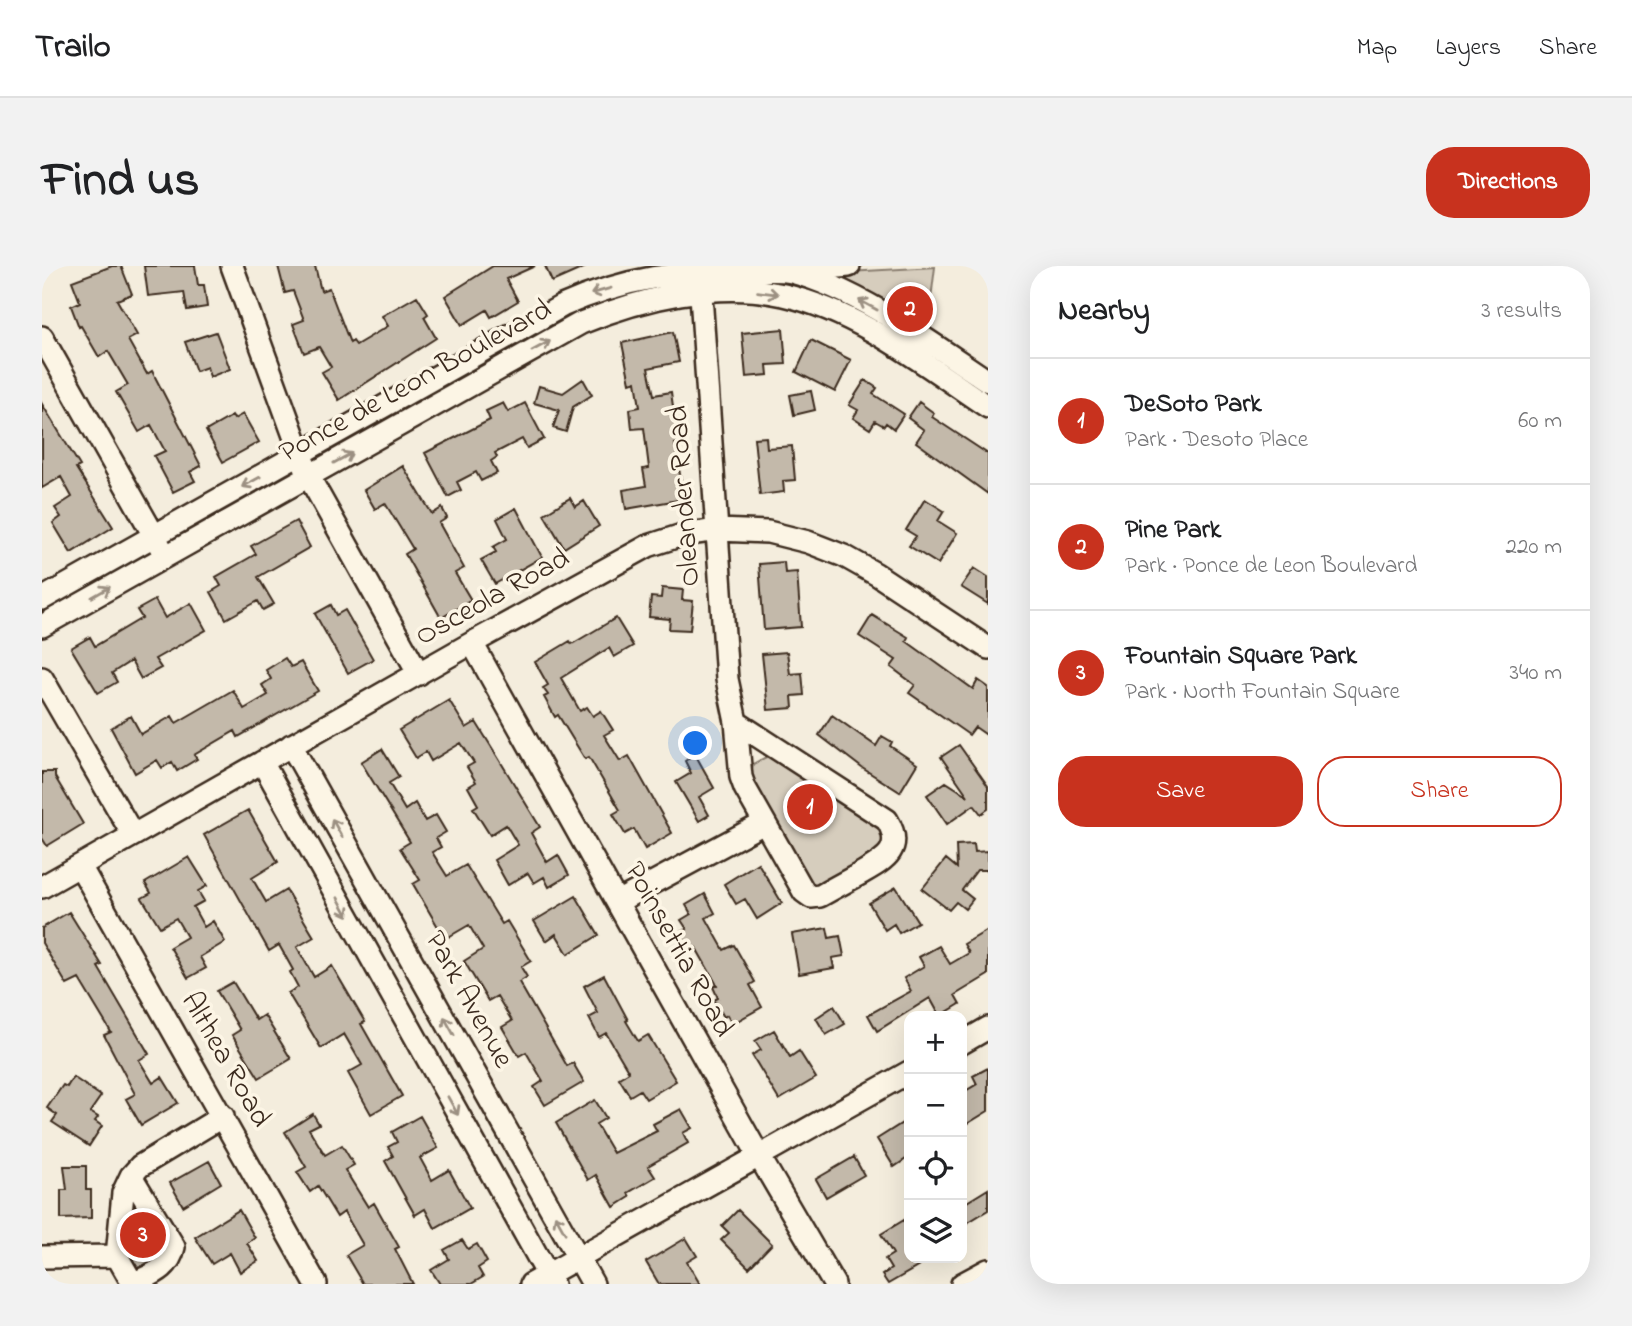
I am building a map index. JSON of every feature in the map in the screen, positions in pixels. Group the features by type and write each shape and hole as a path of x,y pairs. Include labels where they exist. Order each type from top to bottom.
{"street":[{"path":"232,266 309,477 419,674"},
{"path":"790,272 849,266"},
{"name":"Ponce de Leon Boulevard","path":"42,599 562,306 592,293 655,276 699,268 790,272 846,293 902,324 988,381"},
{"name":"Oleander Road","path":"699,268 727,678 736,722 741,777 804,892 811,897 820,895 884,860 895,842 893,830 887,820 736,722"},
{"name":"Ponce de Leon Boulevard","path":"42,626 581,323 614,309 647,301 700,292 748,290 785,295 868,329 988,407"},
{"path":"42,337 165,555"},
{"name":"Osceola Road","path":"42,887 648,546 682,535 718,530 768,532 808,542 844,556 876,574 988,648"},
{"name":"Poinsettia Road","path":"472,643 759,1156 834,1284"},
{"path":"42,678 134,835"},
{"name":"Park Avenue","path":"291,746 593,1284"},
{"path":"262,762 544,1281 579,1257 905,1074"},
{"path":"617,902 764,823"},
{"name":"Althea Road","path":"80,866 316,1284"},
{"path":"967,1040 988,1028"},
{"path":"131,1176 174,1247 171,1259 163,1268 133,1284 117,1256 123,1193 131,1176 140,1166 222,1116"},
{"path":"42,1257 117,1256"},
{"path":"962,1284 988,1270"}],"shaded area":[{"path":"935,267 927,331 842,283 841,276 848,272"},
{"path":"770,755 883,824 886,852 813,888 750,777 753,764"},
{"path":"138,1207 147,1216 164,1252 162,1257 142,1270 132,1260 128,1245 128,1214"}],"building":[{"path":"112,266 121,266 132,294 117,300 137,335 128,340 147,374 152,371 201,466 190,472 195,481 173,492 154,456 165,451 151,425 139,432 116,392 128,385 108,351 99,357 81,326 79,327 71,306 80,302 72,281"},
{"path":"144,266 195,266 198,285 204,285 207,307 187,310 184,292 148,296"},
{"path":"278,266 315,266 321,291 329,288 350,343 353,341 356,345 388,326 382,316 417,296 428,314 424,317 436,338 339,400 322,372 331,367 319,347 304,353 293,324 304,320 293,291 285,293"},
{"path":"493,266 535,266 506,279 518,301 491,317 487,310 462,325 445,296"},
{"path":"545,266 588,266 552,282"},
{"path":"783,329 786,364 767,365 768,375 746,377 742,333"},
{"path":"216,332 230,369 210,377 207,367 196,371 185,342"},
{"path":"673,332 679,362 648,368 654,395 671,392 678,443 675,444 684,499 626,509 623,490 646,486 643,469 649,468 644,428 632,429 630,409 640,407 636,381 630,383 622,343"},
{"path":"811,340 851,360 835,392 796,372"},
{"path":"583,379 592,395 573,407 566,432 553,428 559,410 534,403 539,386 563,393"},
{"path":"865,380 877,388 873,394 904,414 894,429 886,423 884,426 875,421 870,429 853,418 858,410 849,405"},
{"path":"811,391 815,410 794,415 790,395"},
{"path":"919,402 934,413 932,417 988,454 988,494 916,442 924,430 908,418"},
{"path":"503,403 508,412 525,403 544,439 527,448 522,439 495,453 497,457 491,461 497,473 481,481 476,472 457,482 461,490 448,497 425,453 490,420 486,411"},
{"path":"42,404 80,466 76,468 113,527 71,553 53,523 61,517 55,508 72,497 61,477 42,488"},
{"path":"243,414 259,442 223,462 206,431 232,416 234,419"},
{"path":"766,437 767,448 792,446 795,480 783,481 784,492 760,495 754,438"},
{"path":"403,466 432,514 442,508 447,518 439,523 464,568 455,573 471,600 441,618 405,554 413,549 385,503 375,509 364,490"},
{"path":"570,498 575,507 584,501 599,526 564,548 544,514"},
{"path":"925,499 944,511 938,521 957,533 938,564 909,546 916,536 906,530"},
{"path":"516,508 542,557 495,584 481,560 496,552 493,547 507,539 497,519"},
{"path":"296,521 310,547 258,577 274,604 263,610 258,601 226,619 211,592 221,586 216,577 256,554 251,546"},
{"path":"784,562 785,573 797,572 801,627 764,630 759,564"},
{"path":"974,568 988,577 988,604 961,587"},
{"path":"662,588 683,590 682,600 693,601 690,630 669,629 670,619 649,617 651,597 661,598"},
{"path":"155,600 165,618 191,603 206,630 155,659 161,668 141,679 131,661 112,673 117,682 98,693 71,648 90,637 95,646 142,618 137,610"},
{"path":"331,605 336,615 345,610 373,659 348,673 315,614"},
{"path":"872,615 908,637 906,641 973,689 978,680 988,687 988,736 975,727 969,735 909,693 915,685 891,667 896,660 859,636"},
{"path":"616,618 633,646 614,657 609,648 561,678 580,711 587,707 593,716 601,711 613,730 604,735 620,761 629,756 672,833 645,849 634,829 625,834 613,814 620,810 589,757 585,759 558,715 555,717 544,697 548,695 543,688 548,685 535,662"},
{"path":"787,652 790,674 802,673 804,695 792,696 793,708 768,710 762,654"},
{"path":"285,658 291,667 301,662 318,691 238,737 235,731 194,755 197,759 177,771 172,762 162,768 157,760 135,773 111,728 131,716 141,734 172,716 176,723 233,690 244,709 268,695 262,685 271,679 266,670"},
{"path":"449,700 466,728 476,722 540,827 531,833 547,862 558,855 569,875 549,887 544,877 534,883 528,873 508,885 494,860 518,845 506,825 490,835 473,808 478,805 468,787 476,782 467,767 474,763 461,743 431,761 426,752 416,758 399,730"},
{"path":"832,715 876,746 882,736 892,742 890,746 917,764 900,792 862,768 819,735"},
{"path":"959,745 988,786 988,809 981,814 974,805 947,824 927,795 946,782 968,796 941,757"},
{"path":"382,749 399,777 389,783 405,810 415,803 425,821 436,815 446,832 436,838 441,847 432,852 447,876 466,865 502,924 507,921 531,961 521,967 527,977 519,982 567,1066 573,1063 584,1082 545,1105 534,1087 543,1081 526,1052 519,1056 502,1027 512,1021 497,996 488,1001 464,961 483,949 469,925 445,939 413,884 420,880 400,848 410,842 361,762"},
{"path":"695,754 714,788 699,797 709,815 699,821 676,782 691,773 685,761"},
{"path":"42,772 55,772 55,777 83,824 47,846 42,838"},
{"path":"248,810 278,862 252,878 266,902 286,890 314,937 297,947 314,977 332,966 365,1022 361,1024 402,1096 371,1114 348,1073 362,1065 344,1034 321,1048 288,993 298,987 290,972 293,970 279,945 269,951 204,835"},
{"path":"974,844 975,852 988,851 988,870 977,870 962,890 973,899 965,909 956,902 949,910 922,889 946,859 957,868 956,845"},
{"path":"189,857 207,886 198,891 204,901 193,907 204,927 213,921 225,942 200,957 206,968 188,978 170,947 187,937 176,918 160,927 142,898 151,893 145,883"},
{"path":"758,863 782,903 757,919 745,899 736,904 724,884"},
{"path":"896,887 918,922 899,933 894,924 885,930 869,903"},
{"path":"705,894 715,913 706,918 724,950 734,945 755,982 750,985 762,1007 732,1024 727,1015 724,1017 714,1000 718,998 713,987 717,985 696,948 688,953 677,934 687,929 681,920 691,914 686,905"},
{"path":"576,896 599,935 568,954 556,934 546,941 534,921"},
{"path":"69,912 102,965 98,967 149,1054 139,1060 153,1083 162,1077 178,1103 141,1125 126,1099 135,1094 104,1035 111,1032 79,979 67,985 42,943 42,928"},
{"path":"827,928 829,938 840,936 844,956 832,958 834,968 799,974 792,934"},
{"path":"988,930 988,975 955,995 960,1004 948,1011 937,1011 930,998 909,1011 904,1011 904,1014 877,1031 868,1015 911,991 904,978 924,966 919,957 939,946 950,964 969,953 964,944"},
{"path":"604,975 638,1041 648,1035 676,1081 646,1099 640,1090 630,1096 619,1078 629,1072 606,1033 599,1037 589,1018 598,1013 584,986"},
{"path":"233,982 256,1020 264,1015 291,1059 259,1078 232,1035 240,1030 217,991"},
{"path":"834,1006 845,1024 826,1035 816,1018"},
{"path":"774,1030 790,1057 799,1051 816,1078 779,1100 752,1055 761,1050 755,1041"},
{"path":"988,1068 988,1111 967,1124 967,1090 977,1084 973,1076"},
{"path":"73,1077 101,1096 90,1112 98,1117 95,1121 102,1126 89,1146 52,1122 57,1115 47,1108 63,1085 67,1087"},
{"path":"595,1100 606,1118 596,1124 613,1153 657,1131 653,1124 681,1109 692,1128 683,1133 688,1143 648,1166 655,1177 628,1193 630,1197 614,1207 596,1175 588,1180 556,1123"},
{"path":"313,1114 319,1124 309,1129 325,1155 342,1145 354,1165 345,1170 368,1207 374,1203 399,1247 395,1249 413,1284 363,1284 346,1255 363,1245 344,1212 337,1217 318,1186 310,1192 297,1172 306,1167 285,1132"},
{"path":"420,1116 438,1148 420,1158 432,1180 449,1170 470,1208 435,1228 425,1209 415,1215 385,1161 393,1156 388,1147 397,1142 392,1132"},
{"path":"904,1122 904,1160 894,1167 877,1139"},
{"path":"854,1157 864,1175 826,1197 816,1179"},
{"path":"209,1161 221,1183 183,1206 170,1183"},
{"path":"64,1166 86,1166 86,1190 91,1190 91,1218 61,1219 61,1190 67,1190"},
{"path":"988,1189 988,1210 967,1223 967,1202"},
{"path":"239,1210 255,1238 247,1243 258,1261 240,1272 230,1253 212,1264 195,1237"},
{"path":"738,1210 772,1244 749,1268 721,1240 729,1233 722,1226"},
{"path":"904,1220 904,1263 924,1263 888,1284 882,1275 891,1269 885,1259 893,1254 881,1234"},
{"path":"686,1238 697,1256 687,1262 700,1284 659,1284 646,1262"},
{"path":"462,1240 468,1249 477,1244 487,1262 478,1268 483,1277 471,1284 440,1284 431,1270 449,1259 444,1250"}],"place":[{"name":"Pine Park","path":"910,309"},
{"name":"DeSoto Park","path":"810,807"},
{"name":"Fountain Square Park","path":"143,1235"}]}
